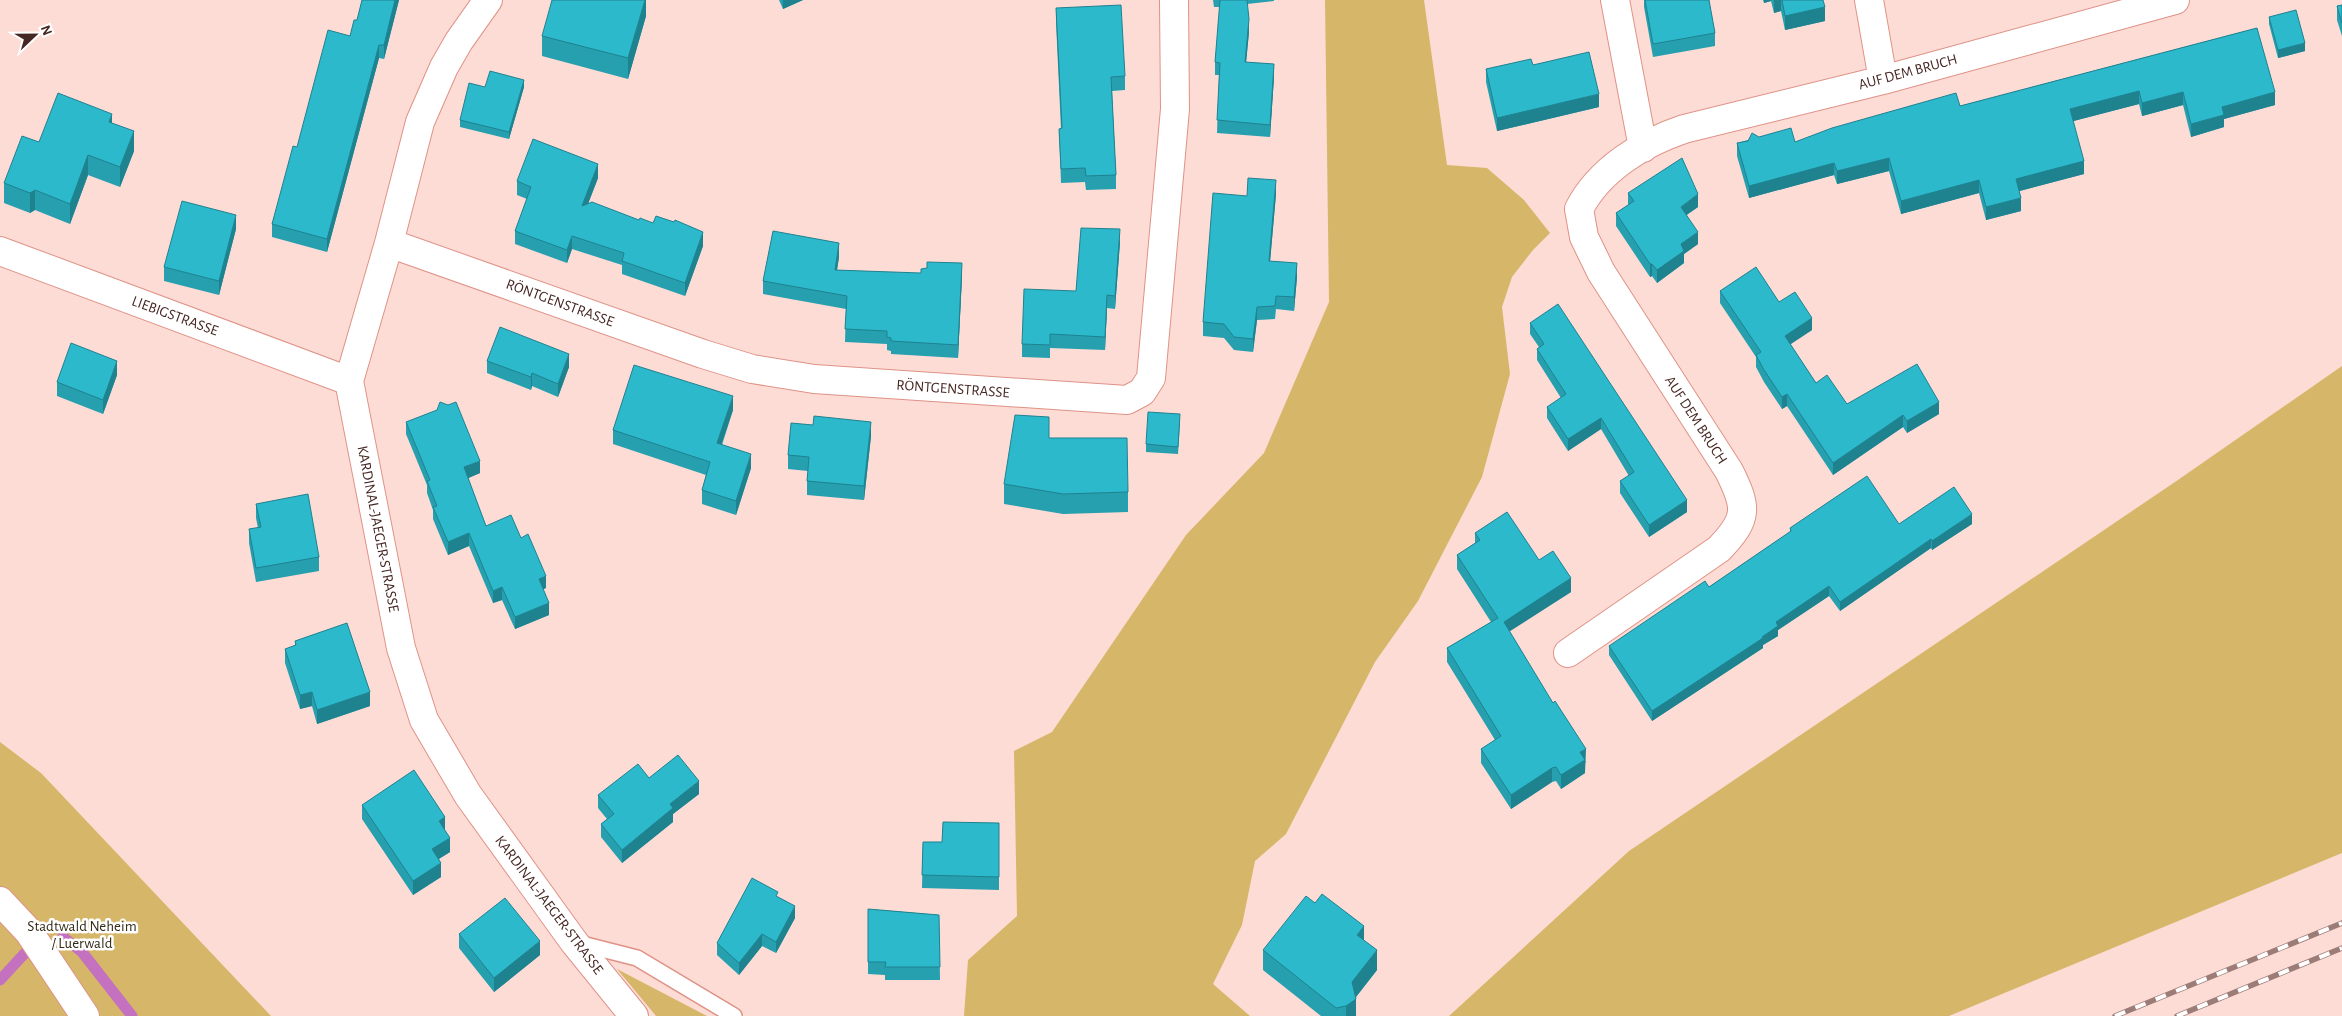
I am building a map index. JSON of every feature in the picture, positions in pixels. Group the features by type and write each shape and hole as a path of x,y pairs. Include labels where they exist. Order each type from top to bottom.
{"street":[{"name":"KARDINAL-JAEGER-STRASSE","path":"488,0 459,41 431,95 420,122 389,243 349,381 401,648 424,720 468,796 574,942 634,1016"},
{"name":"RÖNTGENSTRASSE","path":"389,243 752,369 814,379 1127,400 1142,392 1151,378 1175,109 1174,0"},
{"path":"1615,0 1643,148"},
{"path":"1869,0 1883,80"},
{"name":"AUF DEM BRUCH","path":"1568,653 1719,549 1734,533 1743,512 1740,495 1729,470 1601,272 1584,237 1579,209 1587,193 1603,176 1664,136 1715,120 1883,80 2175,0"},
{"name":"LIEBIGSTRASSE","path":"0,251 349,381"},
{"path":"0,901 29,932 85,1016"}],"lane":[{"path":"574,942 637,958 734,1016"}],"green space":[{"path":"1325,0 1424,0 1447,165 1487,168 1524,200 1550,233 1533,250 1512,277 1502,307 1510,374 1482,477 1418,601 1375,662 1286,834 1255,861 1242,925 1213,984 1250,1016 964,1016 968,960 1017,916 1014,751 1052,732 1186,535 1264,453 1329,302"},
{"path":"2342,366 2342,853 1949,1016 1449,1016 1629,851 2175,482"},
{"name":"Stadtwald Neheim / Luerwald","path":"0,742 41,773 271,1016 0,1016"},
{"path":"617,969 707,1016 656,1016"}],"building":[{"path":"362,0 395,0 384,45 379,45 327,239 272,224 293,146 297,147 328,30 350,36 354,20 357,20"},
{"path":"552,0 645,0 628,58 542,36"},
{"path":"1220,0 1247,0 1249,19 1245,62 1274,64 1270,125 1217,120 1220,63 1215,62"},
{"path":"1645,0 1709,0 1715,33 1653,44"},
{"path":"1782,0 1823,0 1825,7 1785,16"},
{"path":"1121,5 1125,76 1111,77 1116,175 1086,176 1085,168 1061,169 1059,129 1062,128 1056,8"},
{"path":"2342,5 2342,23 2337,6"},
{"path":"2296,10 2305,43 2278,50 2269,17"},
{"path":"2257,28 2275,92 2222,107 2224,115 2191,124 2183,92 2142,103 2139,91 2070,109 2084,161 2016,179 2021,198 1986,207 1979,180 1901,201 1889,158 1837,171 1834,163 1749,186 1737,143 1748,141 1752,133 1759,137 1791,128 1795,142 1832,128 1956,93 1960,106"},
{"path":"1589,52 1599,94 1497,118 1486,69 1531,59 1533,65"},
{"path":"490,71 524,80 509,132 460,120 469,83 485,87"},
{"path":"58,93 112,114 109,122 134,131 120,167 88,155 70,204 35,190 30,193 4,183 22,136 39,142"},
{"path":"533,139 598,164 582,206 592,202 639,220 640,218 653,223 656,216 674,222 675,220 703,232 685,283 622,261 624,253 572,236 567,250 515,231 531,187 517,181"},
{"path":"1682,158 1698,194 1681,207 1698,232 1681,244 1684,251 1657,270 1650,264 1616,213 1634,201 1628,193"},
{"path":"1248,178 1276,180 1269,261 1297,263 1294,297 1276,296 1275,306 1257,307 1253,339 1234,337 1224,324 1203,322 1213,193 1247,196"},
{"path":"182,201 236,215 219,281 164,267"},
{"path":"1081,228 1120,229 1115,296 1107,295 1105,337 1050,334 1050,345 1022,344 1024,289 1076,291"},
{"path":"773,231 839,243 835,270 921,273 921,269 927,268 927,262 962,263 958,345 891,341 891,338 887,337 887,331 845,329 847,296 763,281"},
{"path":"1756,267 1779,302 1795,292 1812,318 1785,336 1816,383 1827,375 1847,404 1917,364 1939,402 1907,421 1903,415 1833,463 1787,394 1782,397 1764,370 1756,355 1761,352 1720,291"},
{"path":"1558,304 1687,500 1649,525 1620,481 1634,472 1601,418 1568,439 1547,407 1566,394 1537,349 1544,344 1530,323"},
{"path":"500,327 569,354 558,384 532,373 531,377 487,361"},
{"path":"71,343 117,361 103,400 57,382"},
{"path":"634,365 733,396 717,443 751,454 736,501 702,490 710,462 613,430"},
{"path":"440,402 448,405 456,402 480,461 464,467 486,526 511,515 521,538 528,534 546,576 539,579 549,603 515,617 502,587 493,591 469,533 448,542 433,507 437,506 427,481 430,480 406,422 437,410"},
{"path":"1148,412 1180,414 1178,447 1146,444"},
{"path":"1015,415 1049,417 1049,438 1127,438 1128,492 1063,494 1004,484"},
{"path":"814,416 871,422 864,486 807,481 809,457 788,455 791,423 813,425"},
{"path":"1867,476 1899,524 1954,487 1972,514 1932,541 1931,539 1840,602 1829,586 1776,622 1778,626 1763,638 1652,711 1609,646 1705,581 1709,587 1791,531 1790,528"},
{"path":"308,494 319,557 256,568 249,529 261,527 256,504"},
{"path":"1507,512 1539,560 1553,551 1571,578 1504,622 1553,703 1555,701 1586,749 1580,752 1585,760 1561,775 1556,767 1552,768 1511,795 1481,749 1501,736 1447,648 1498,618 1457,555 1480,540 1475,533"},
{"path":"347,623 370,692 317,710 312,692 300,695 285,649 296,645 295,641"},
{"path":"678,755 699,781 670,804 673,808 622,850 601,824 614,814 598,795 638,764 649,778"},
{"path":"414,770 445,817 439,821 450,838 432,849 441,863 413,881 362,805"},
{"path":"943,822 999,823 999,877 922,875 923,842 942,842"},
{"path":"752,878 778,892 776,896 795,906 776,942 762,934 739,963 717,943"},
{"path":"1322,894 1364,926 1357,935 1377,950 1352,982 1356,999 1346,1006 1336,1008 1263,950 1306,896 1315,903"},
{"path":"505,898 540,941 494,978 459,934"},
{"path":"868,909 939,915 940,967 885,967 886,962 868,962"}],"waterway":[{"path":"63,937 82,952 132,1016"},
{"path":"0,980 25,953"}],"railway":[{"path":"2115,1016 2342,923"},
{"path":"2177,1016 2342,948"}]}
